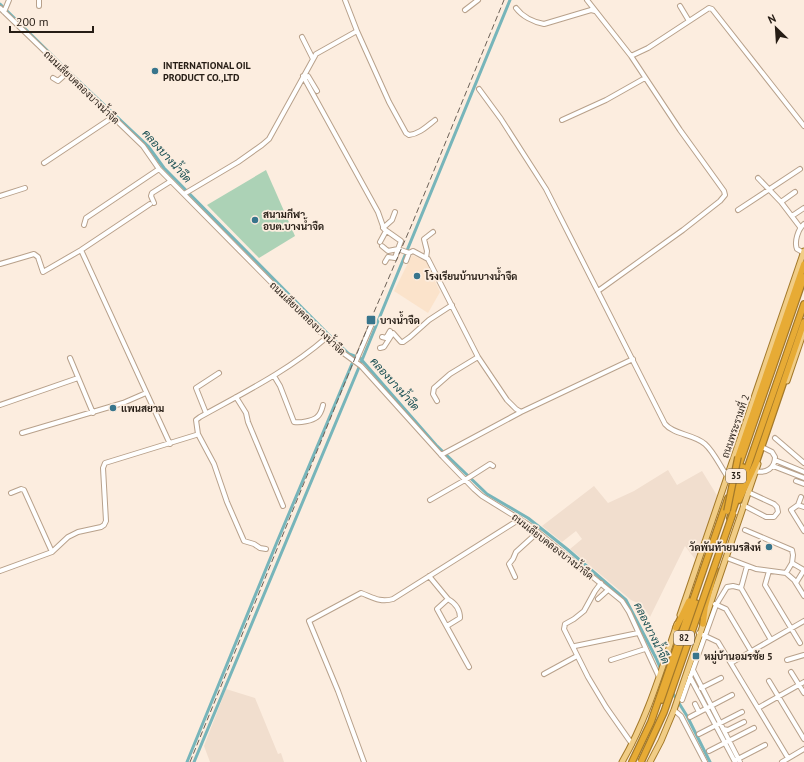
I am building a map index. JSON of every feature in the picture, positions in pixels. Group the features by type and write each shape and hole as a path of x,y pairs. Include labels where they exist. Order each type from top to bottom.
{"highway":[{"path":"730,512 738,457 804,264"},
{"name":"ถนนพระรามที่ 2","path":"633,762 651,722 804,277"},
{"name":"82","path":"641,762 664,712 804,288"},
{"name":"35","path":"641,762 670,695 804,304"},
{"name":"82","path":"633,762 647,737 658,711 804,307"},
{"path":"730,512 756,463 804,322"},
{"path":"676,628 704,566"},
{"path":"702,624 705,607 714,577 714,566"}],"main road":[{"name":"ถนนพระรามที่ 2","path":"622,762 632,744 659,676 804,252"},
{"name":"35","path":"650,762 680,698 687,670 702,635 702,624 727,558 755,471 804,331"},
{"path":"626,762 636,741 643,718"},
{"path":"647,762 666,730"}],"street":[{"path":"4,11 9,0"},
{"path":"38,0 39,6"},
{"path":"345,0 357,31 389,102 406,133 409,135 414,135 435,120"},
{"path":"465,10 478,0"},
{"path":"587,0 631,56 680,130 723,189 725,195 720,201 683,230 598,291"},
{"path":"680,6 689,21"},
{"name":"ถนนเลียบคลองบางน้ำจืด","path":"0,8 146,148 159,169 185,193 338,350 362,366 441,455 468,478 482,496 520,519 538,532 624,604 645,650 659,676"},
{"path":"516,8 520,14 537,23 544,24 595,10"},
{"path":"631,56 648,48 709,8 712,9 804,126"},
{"path":"185,193 238,162 267,141 313,59 319,52 357,31"},
{"path":"302,37 313,59"},
{"path":"53,78 58,81 67,73"},
{"path":"304,77 308,76 317,90"},
{"path":"304,77 378,212 385,229 401,241 406,261"},
{"path":"562,120 606,100 645,78"},
{"path":"479,89 501,119 546,189 665,424 672,429 700,440 706,444 727,476"},
{"path":"44,163 113,117"},
{"path":"84,224 86,218 159,169"},
{"path":"738,210 800,169"},
{"path":"758,178 802,226 795,244 797,249 804,252"},
{"path":"0,264 34,254 38,257 43,272 81,250 152,204 152,193 171,181"},
{"path":"0,196 25,188"},
{"path":"781,202 795,192"},
{"path":"792,216 804,208"},
{"path":"395,212 392,220 385,229 381,244 388,251 414,252 426,258 431,263 478,358 507,400 521,412"},
{"path":"426,258 427,251 424,239 434,232"},
{"path":"81,250 169,442"},
{"path":"385,262 388,257 395,258 404,252"},
{"path":"390,331 401,342 404,342 429,320 452,305"},
{"path":"356,361 371,326"},
{"path":"382,337 386,338 390,331"},
{"path":"380,348 384,347 390,331"},
{"path":"266,549 247,543 242,538 214,464 198,434 196,420 206,411 236,397 290,366 326,338"},
{"path":"70,358 93,413"},
{"path":"437,401 433,394 434,388 450,374 478,358"},
{"path":"441,455 521,412 633,359"},
{"path":"206,411 196,388 219,373"},
{"path":"274,376 280,386 294,422 317,417 323,405"},
{"path":"0,405 78,378"},
{"path":"22,433 123,404 146,393"},
{"path":"236,397 246,413 248,422 283,506"},
{"path":"0,571 51,550 68,537 78,532 104,524 106,520 104,465 169,442 194,437 198,434"},
{"path":"775,438 804,463"},
{"path":"755,471 767,471 773,466 775,460 772,452 764,448"},
{"path":"775,460 804,472"},
{"path":"430,500 490,464 493,466"},
{"path":"773,466 804,478"},
{"path":"796,481 804,484"},
{"path":"11,493 22,489 24,490 51,550"},
{"path":"744,505 766,517 774,517 778,512 777,507 774,504 748,492"},
{"path":"801,496 798,505 791,510 802,523 804,531"},
{"path":"798,505 804,507"},
{"path":"364,762 340,695 309,621 361,593 376,600 388,600 520,519"},
{"path":"745,530 793,551 792,563 786,573"},
{"path":"515,577 509,564 516,552 538,532"},
{"path":"727,558 747,566 786,573 796,583 804,596"},
{"path":"792,563 804,570 796,583"},
{"path":"747,566 741,588 771,640"},
{"path":"769,571 765,585 800,643"},
{"path":"429,576 448,599 457,606 460,618 456,622 447,626"},
{"path":"600,583 584,611 564,625 565,633 606,707 632,744"},
{"path":"680,698 693,671 702,635 716,605 727,587 733,586 741,588"},
{"path":"598,599 608,590"},
{"path":"448,599 437,610 469,668"},
{"path":"711,602 726,609 751,651"},
{"path":"731,663 804,621"},
{"path":"575,646 638,633"},
{"path":"702,635 718,642 788,758"},
{"path":"611,660 645,650"},
{"path":"787,660 804,655"},
{"path":"544,674 577,656"},
{"path":"690,662 711,706 718,725 723,729 728,730 744,722"},
{"path":"687,670 693,684 706,708 718,725 736,761 765,745"},
{"path":"791,672 804,693"},
{"path":"697,690 721,678"},
{"path":"693,684 698,681"},
{"path":"770,681 804,739"},
{"path":"758,708 804,682"},
{"path":"690,717 732,695"},
{"path":"695,704 699,712"},
{"path":"674,708 681,716 705,762"},
{"path":"699,734 742,712"},
{"path":"709,751 754,728"},
{"path":"723,729 727,742"},
{"path":"782,762 804,749"}],"shaded area":[{"name":"โรงเรียนบ้านบางนํ้าจืด","path":"412,255 426,261 440,292 428,313 394,291"},
{"path":"668,470 677,485 702,471 718,497 695,559 685,546 650,617 642,605 631,600 570,549 582,539 576,531 562,542 542,526 594,486 608,503 634,491"},
{"path":"226,689 255,698 278,754 281,753 284,762 210,762 204,746"}],"green space":[{"name":"สนามกีฬา อบต.บางน้ำจืด","path":"266,170 295,236 259,258 207,205"}],"waterway":[{"path":"194,762 510,0"},
{"name":"คลองบางน้ำจืด","path":"0,4 66,69 148,146 164,168 328,334 349,354 360,358 436,445 487,494 528,518 567,549 626,600 656,658 665,679"},
{"path":"187,762 354,359"},
{"name":"คลองบางน้ำจืด","path":"667,684 687,716 710,762"}],"railway":[{"path":"190,762 371,319 412,224 504,0"}],"place":[{"name":"INTERNATIONAL OIL PRODUCT CO.,LTD","path":"155,71"},
{"name":"สนามกีฬา อบต.บางน้ำจืด","path":"255,220"},
{"name":"โรงเรียนบ้านบางนํ้าจืด","path":"417,276"},
{"name":"บางน้ำจืด","path":"371,320"},
{"name":"แพนสยาม","path":"113,408"},
{"name":"วัดพันท้ายนรสิงห์","path":"769,547"},
{"name":"หมู่บ้านอมรชัย 5","path":"696,656"}]}
